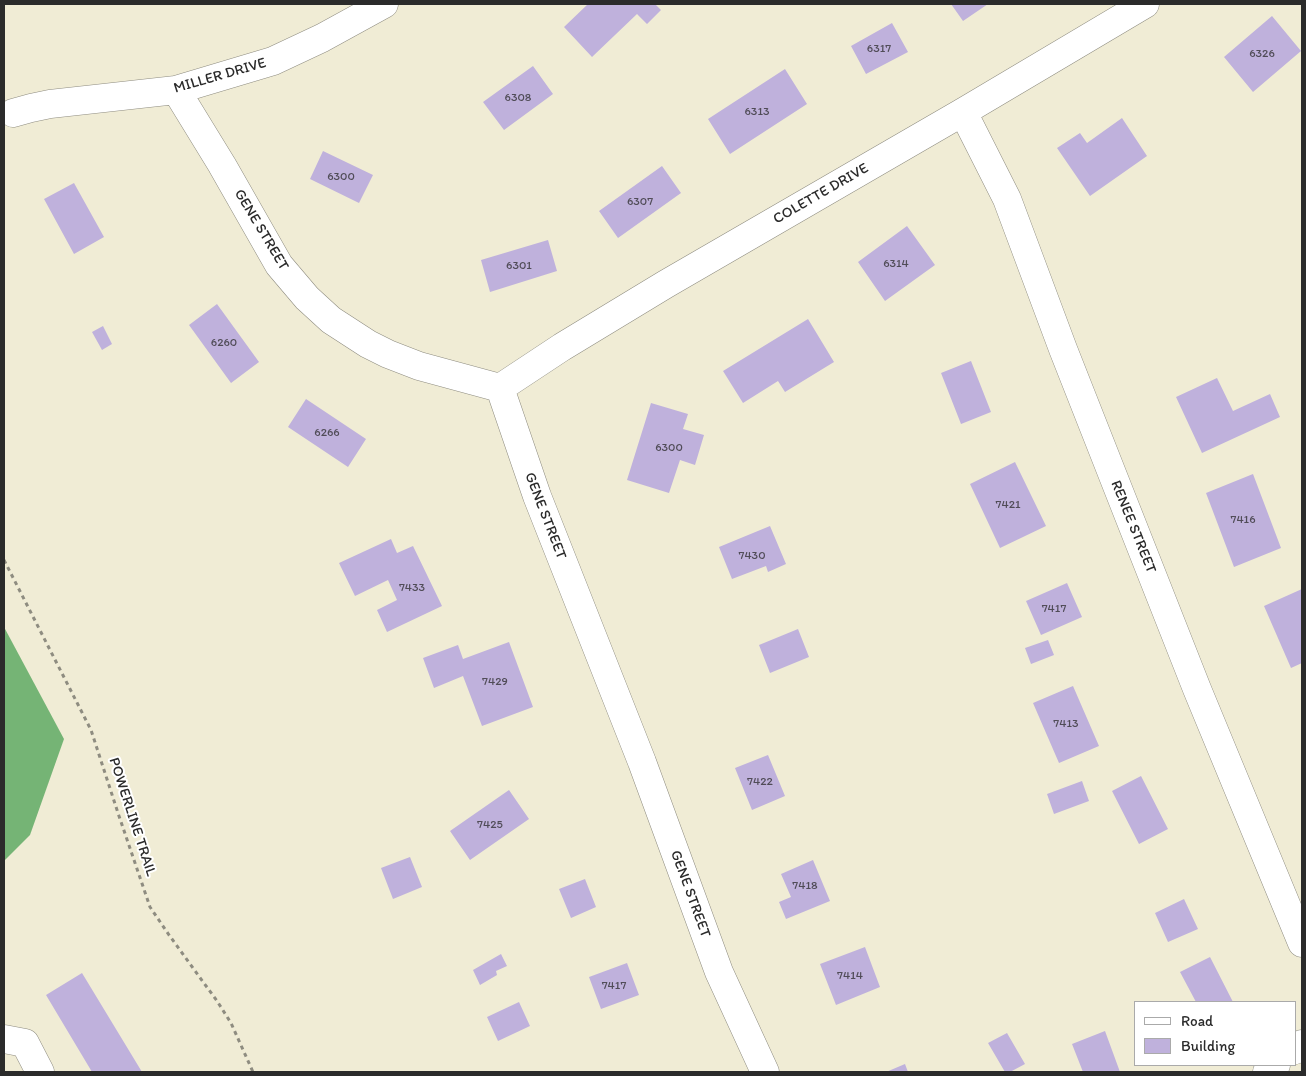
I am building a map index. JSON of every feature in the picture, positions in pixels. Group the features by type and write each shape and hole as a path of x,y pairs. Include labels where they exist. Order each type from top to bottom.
{"street":[{"name":"MILLER DRIVE","path":"13,114 50,104 176,90 273,61 322,38 384,4"},
{"name":"COLETTE DRIVE","path":"500,388 562,347 666,284 1145,4"},
{"name":"GENE STREET","path":"176,90 222,165 279,265 313,304 331,320 368,344 388,354 419,366 500,388 536,496 642,762 718,972 765,1072"},
{"name":"RENEE STREET","path":"963,112 1007,199 1063,350 1193,680 1302,943"},
{"path":"4,1040 25,1044 40,1072"}],"path":[{"name":"POWERLINE TRAIL","path":"4,560 91,730 150,907 222,1008 231,1023 253,1072"}],"green space":[{"path":"4,627 64,739 30,835 4,861"}],"building":[{"path":"588,4 655,4 661,10 647,24 637,14 592,57 564,27"},
{"path":"951,4 988,4 963,21"},
{"path":"1272,16 1301,51 1253,92 1224,57"},
{"path":"892,23 908,52 866,74 851,46"},
{"path":"533,66 553,94 504,130 483,102"},
{"path":"785,69 807,104 730,154 708,119"},
{"path":"1122,118 1147,156 1090,196 1057,148 1080,133 1087,143"},
{"path":"323,151 373,175 359,203 310,179"},
{"path":"662,166 681,193 618,238 599,211"},
{"path":"74,183 104,237 74,254 44,199"},
{"path":"907,226 935,265 885,301 858,262"},
{"path":"548,240 557,271 490,292 481,260"},
{"path":"217,304 259,362 231,383 189,325"},
{"path":"808,319 834,362 785,392 778,381 743,403 723,371"},
{"path":"103,326 112,344 102,350 92,332"},
{"path":"971,361 991,412 961,424 941,373"},
{"path":"1217,378 1233,411 1270,394 1280,417 1202,453 1176,397"},
{"path":"306,399 366,439 348,467 288,427"},
{"path":"651,403 688,414 683,429 704,435 695,465 680,460 669,493 627,480"},
{"path":"1015,462 1046,526 1000,548 970,484"},
{"path":"1253,474 1281,548 1234,567 1206,493"},
{"path":"770,526 786,564 768,572 766,566 732,579 719,547"},
{"path":"391,539 397,553 413,546 442,606 387,632 377,610 397,600 388,580 355,596 339,563"},
{"path":"1067,583 1082,617 1041,635 1026,601"},
{"path":"1302,589 1302,663 1291,668 1264,606"},
{"path":"798,629 809,657 770,673 759,645"},
{"path":"1048,640 1054,655 1031,664 1025,648"},
{"path":"509,642 533,707 482,726 463,676 434,688 423,658 458,645 463,659"},
{"path":"1073,686 1099,746 1059,763 1033,703"},
{"path":"768,755 785,796 752,810 735,768"},
{"path":"1141,776 1168,829 1139,844 1112,791"},
{"path":"1082,781 1089,801 1054,814 1047,794"},
{"path":"509,790 529,819 470,860 450,831"},
{"path":"410,857 422,887 393,899 381,868"},
{"path":"813,860 830,901 786,919 779,902 791,897 781,874"},
{"path":"585,879 596,907 571,918 559,889"},
{"path":"1184,899 1198,929 1168,942 1155,913"},
{"path":"865,947 880,987 836,1005 820,964"},
{"path":"501,954 507,966 496,971 497,975 480,985 473,970"},
{"path":"1210,957 1232,1001 1195,1001 1180,972"},
{"path":"627,963 639,995 601,1009 589,977"},
{"path":"82,973 142,1072 92,1072 46,995"},
{"path":"519,1002 530,1026 498,1041 487,1017"},
{"path":"1105,1031 1120,1072 1083,1072 1072,1044"},
{"path":"1007,1033 1025,1064 1010,1072 1005,1072 988,1043"},
{"path":"905,1064 908,1072 886,1072"}]}
